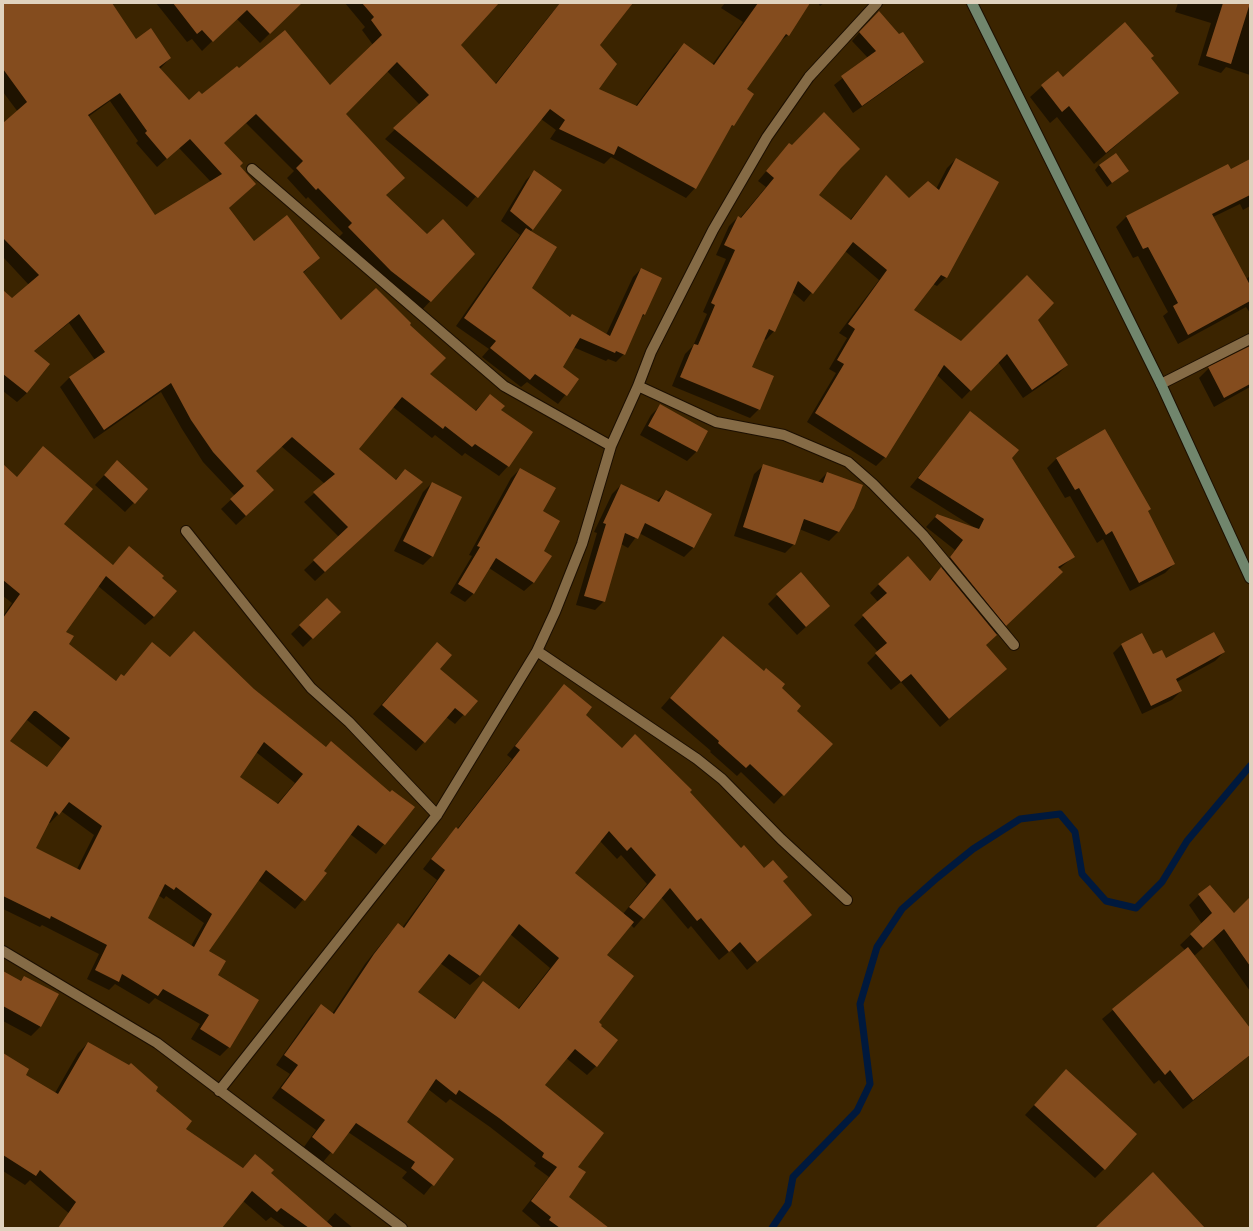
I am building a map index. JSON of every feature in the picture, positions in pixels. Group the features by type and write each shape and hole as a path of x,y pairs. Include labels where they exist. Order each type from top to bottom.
{"main road":[{"path":"972,3 1161,384 1250,578"}],"street":[{"path":"219,1091 437,815 538,651 582,544 611,446 638,386 651,352 713,230 767,137 809,77 877,3"},
{"path":"252,169 504,386 611,446"},
{"path":"1161,384 1250,339"},
{"path":"638,386 716,422 784,435 848,462 873,484 923,535 1014,645"},
{"path":"186,531 311,688 349,722 437,815"},
{"path":"538,651 696,759 722,779 780,839 847,900"},
{"path":"3,951 157,1043 402,1228"}],"building":[{"path":"3,3 112,3 136,39 151,28 171,58 159,67 189,100 199,91 202,94 237,66 239,68 285,30 330,85 382,35 371,20 374,17 362,3 499,3 461,45 496,84 560,3 633,3 600,45 617,64 599,89 637,106 684,43 714,65 758,3 810,3 789,36 786,34 747,89 754,94 734,126 732,125 696,189 618,146 614,155 559,129 565,120 550,109 478,198 393,128 429,95 397,62 346,114 405,178 386,195 427,234 443,219 475,254 431,302 391,271 348,227 352,223 318,188 316,190 296,168 303,161 256,114 224,143 243,163 240,166 256,184 229,208 254,241 287,215 320,258 303,272 341,320 376,288 411,323 410,325 446,358 430,374 476,411 490,394 505,406 501,410 533,432 509,467 475,444 472,447 445,426 443,429 402,397 359,449 396,480 405,469 423,482 325,572 313,560 348,527 313,492 335,474 292,437 256,471 274,490 246,516 230,499 244,486 213,452 191,420 171,383 104,430 69,377 105,352 79,314 34,351 50,364 27,393 3,374 3,290 12,298 39,275 3,238 3,123 27,102 3,69","holes":["120,93 147,131 145,133 167,159 190,139 222,174 155,215 88,115"]},
{"path":"173,3 302,3 270,34 247,10 213,42 202,30 197,34"},
{"path":"1223,3 1250,3 1231,64 1206,56"},
{"path":"879,11 899,34 903,32 924,62 862,106 841,76 876,51 859,32"},
{"path":"1125,22 1154,56 1151,58 1179,93 1106,153 1069,106 1062,112 1041,85 1058,71 1063,77"},
{"path":"824,112 860,149 841,168 819,195 851,220 886,175 909,198 928,181 939,190 956,158 999,182 947,278 941,275 914,310 961,341 1027,275 1054,303 1038,320 1068,365 1032,390 1007,354 971,391 944,365 886,458 815,413 844,364 837,360 855,329 848,324 887,270 853,242 813,294 798,281 775,332 769,329 752,367 774,376 760,410 680,377 694,344 698,345 715,305 711,303 735,250 724,245 738,216 741,218 774,178 766,171 789,143 792,145"},
{"path":"1116,153 1129,171 1112,183 1099,165"},
{"path":"1250,159 1250,195 1212,214 1250,285 1250,301 1188,335 1173,306 1178,303 1148,247 1143,249 1126,216 1228,164 1231,169"},
{"path":"534,170 562,190 533,230 510,211"},
{"path":"526,228 557,247 532,288 570,317 572,314 610,336 641,268 662,278 645,315 643,314 625,355 616,351 615,353 580,338 563,367 579,379 567,396 535,374 530,380 490,348 496,341 464,318"},
{"path":"1250,346 1250,384 1224,398 1208,367"},
{"path":"660,404 708,431 697,452 648,426"},
{"path":"970,411 1019,450 1012,458 1075,557 1058,567 1063,572 1006,626 950,557 963,540 935,517 937,514 979,529 984,519 918,478"},
{"path":"1105,429 1151,509 1148,511 1175,564 1139,583 1112,531 1106,535 1079,488 1075,490 1056,458"},
{"path":"43,446 93,489 64,524 113,565 129,546 164,576 162,578 177,591 154,617 106,576 66,632 74,636 69,644 116,681 121,674 124,676 152,642 170,657 194,631 254,689 326,747 331,741 390,792 392,790 415,807 385,845 358,825 324,871 327,873 305,901 266,870 209,951 226,961 218,975 259,1000 230,1048 200,1029 209,1015 163,989 158,996 122,974 119,982 95,970 107,945 51,916 50,919 3,896 3,618 20,594 3,580 3,464 17,477","holes":["34,711 36,711 70,738 47,767 10,741","264,742 303,774 278,804 240,777","69,802 102,826 80,870 36,848 55,811 59,815","165,884 174,890 176,887 212,914 194,947 148,918"]},
{"path":"117,460 148,489 135,504 104,475"},
{"path":"763,464 823,483 827,472 863,485 854,508 839,532 804,519 795,545 743,527"},
{"path":"520,468 556,488 543,511 560,521 544,551 552,556 534,583 496,558 474,594 458,584 480,547 477,546"},
{"path":"432,482 462,497 433,557 403,541"},
{"path":"621,484 659,502 666,490 712,514 694,548 645,523 638,539 625,533 605,602 584,596 606,524 603,523"},
{"path":"908,556 930,581 941,567 997,635 986,645 1007,669 949,719 911,674 901,682 875,653 887,643 862,615 887,593 878,584"},
{"path":"801,572 830,606 806,627 776,594"},
{"path":"327,598 341,612 313,639 299,625"},
{"path":"1214,632 1225,652 1176,679 1182,691 1151,706 1121,644 1142,633 1153,654 1162,650 1166,658"},
{"path":"723,636 764,671 766,668 785,684 782,688 801,706 797,711 833,744 784,796 750,764 746,768 718,743 719,741 670,698"},
{"path":"437,642 452,655 440,669 478,701 465,716 455,708 425,743 382,705"},
{"path":"564,684 592,707 586,715 622,748 635,734 692,790 690,792 741,848 744,845 764,868 773,860 788,877 783,881 812,915 757,962 740,942 729,952 701,918 697,921 670,888 644,919 629,907 656,875 631,847 627,851 609,831 575,873 634,922 607,955 634,976 599,1022 602,1025 601,1026 618,1040 597,1067 575,1049 545,1085 604,1133 578,1167 586,1172 569,1197 609,1228 560,1228 549,1220 551,1217 531,1201 557,1167 542,1157 544,1153 499,1118 459,1090 456,1095 436,1079 407,1122 454,1159 434,1186 411,1168 415,1162 356,1123 333,1154 312,1137 325,1120 281,1088 298,1065 284,1055 321,1004 334,1014 374,954 398,923 404,928 445,870 431,859 456,827 458,829 520,750 515,746","holes":["519,924 559,958 519,1009 483,981 455,1019 418,992 449,954 480,976"]},
{"path":"1210,885 1234,913 1250,897 1250,966 1224,929 1203,948 1190,934 1212,913 1198,894"},
{"path":"1188,947 1250,1028 1250,1055 1193,1100 1170,1070 1165,1075 1112,1009"},
{"path":"3,971 21,981 24,976 59,994 41,1027 3,1006"},
{"path":"88,1042 129,1065 131,1063 158,1087 156,1091 192,1121 186,1129 243,1168 255,1154 274,1170 271,1173 334,1228 309,1228 281,1208 277,1212 252,1191 222,1228 58,1228 76,1202 40,1170 36,1176 3,1155 3,1053 29,1069 26,1075 58,1094"},
{"path":"1066,1069 1137,1134 1105,1170 1034,1105"},
{"path":"1153,1172 1205,1228 1095,1228"}],"waterway":[{"path":"772,1228 788,1204 793,1177 857,1111 870,1084 860,1004 877,947 902,909 973,849 1020,819 1060,814 1075,832 1082,874 1106,901 1136,908 1162,882 1187,841 1250,766"}]}
